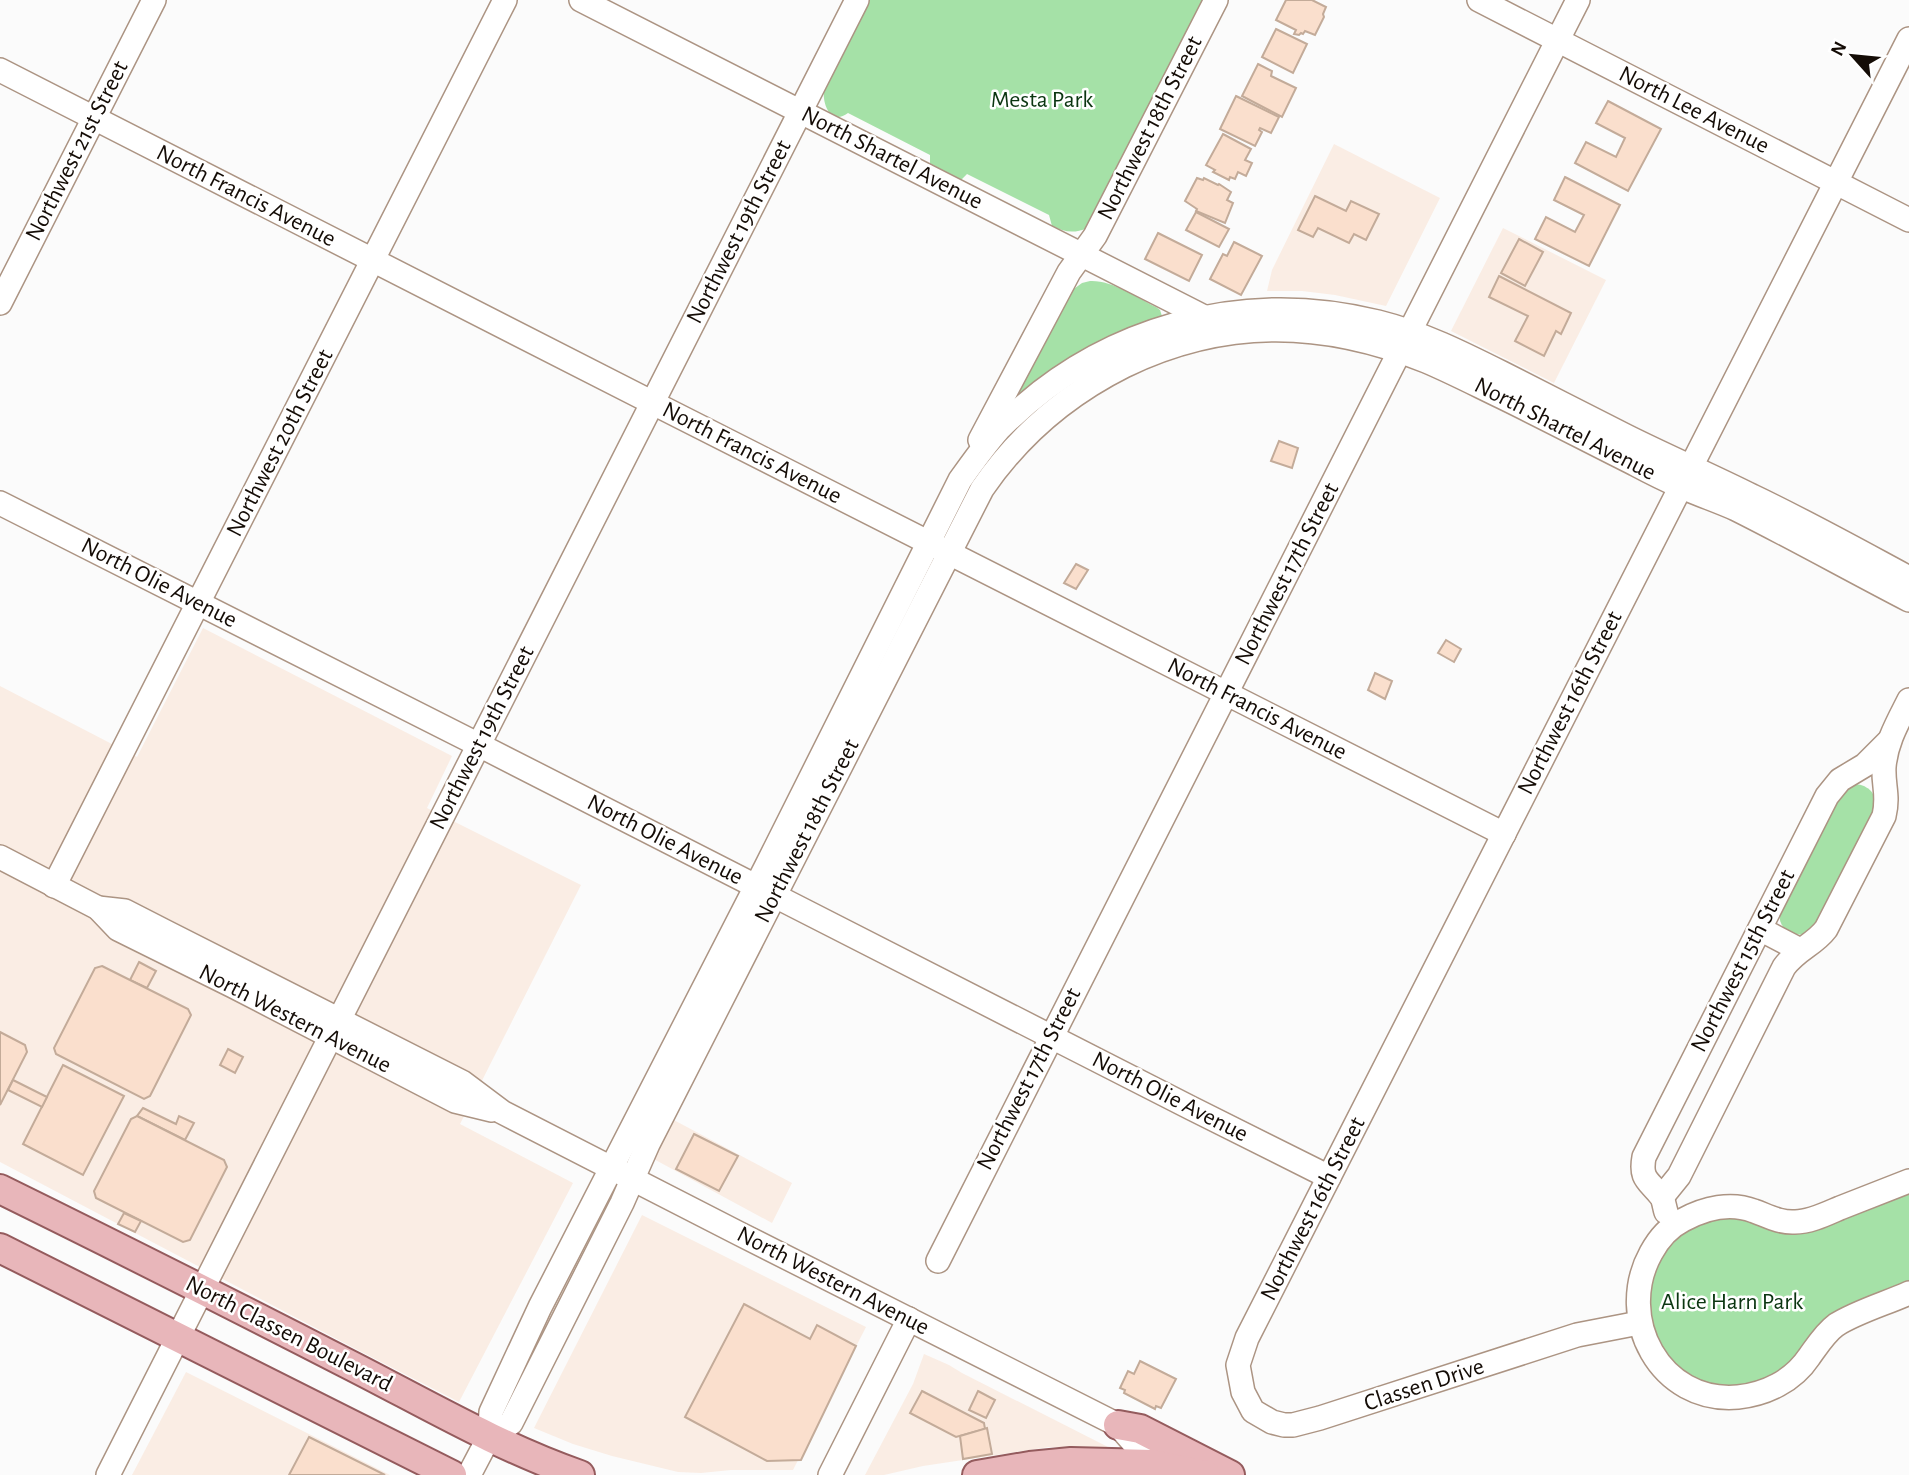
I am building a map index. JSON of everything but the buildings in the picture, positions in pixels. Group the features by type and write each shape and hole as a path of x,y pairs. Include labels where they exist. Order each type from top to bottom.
{"main road":[{"name":"North Classen Boulevard","path":"0,1189 489,1437 580,1475"},
{"path":"0,1248 452,1475"},
{"path":"1118,1425 1140,1429 1230,1475"},
{"path":"977,1475 1071,1462 1206,1475"}],"street":[{"name":"Northwest 21st Street","path":"0,303 154,0"},
{"name":"Northwest 20th Street","path":"54,886 505,0"},
{"name":"North Shartel Avenue","path":"581,0 1231,331 1309,331 1449,346 1686,477 1734,509 1909,600"},
{"name":"Northwest 19th Street","path":"107,1475 857,0"},
{"name":"Northwest 18th Street","path":"489,1437 511,1423 580,1289 634,1179 765,891 939,547 960,480 1069,272 1095,236 1216,0"},
{"name":"North Lee Avenue","path":"1479,0 1909,220"},
{"name":"Northwest 17th Street","path":"938,1261 1578,0"},
{"name":"Northwest 16th Street","path":"1239,1370 1239,1359 1247,1338 1909,39"},
{"name":"North Francis Avenue","path":"0,70 1504,834"},
{"name":"North Shartel Avenue","path":"1203,317 1288,310 1334,313 1380,322 1405,342"},
{"name":"Northwest 18th Street","path":"960,480 998,431 1042,391 1110,349 1147,333 1203,317"},
{"name":"Northwest 18th Street","path":"939,547 1018,443 1059,406 1094,382 1136,360 1193,340 1231,331"},
{"name":"North Shartel Avenue","path":"1686,477 1754,496 1909,578"},
{"name":"North Olie Avenue","path":"0,503 1329,1177"},
{"name":"Northwest 15th Street","path":"1662,1197 1679,1177 1784,967 1826,929 1884,816 1887,801 1884,766 1888,742 1909,700"},
{"name":"Northwest 15th Street","path":"1673,1226 1662,1197 1645,1180 1642,1168 1644,1157 1827,796 1840,780 1865,765 1888,742"},
{"name":"North Western Avenue","path":"1,858 97,908 118,929 233,986 334,1028 455,1101 502,1112 1118,1425 1151,1470"},
{"name":"Northwest 18th Street","path":"469,1475 489,1437 491,1412 555,1276 612,1167 765,891"},
{"path":"1760,929 1800,950"},
{"path":"1909,1181 1805,1221 1785,1221 1745,1208 1725,1207 1700,1212 1673,1226 1655,1247 1644,1266 1637,1300 1639,1323 1646,1345 1662,1367 1687,1386 1710,1395 1735,1397 1759,1393 1785,1381 1803,1366 1835,1326 1909,1293"},
{"path":"555,1276 580,1289"},
{"path":"830,1475 909,1319"},
{"name":"Classen Drive","path":"1239,1370 1243,1392 1253,1411 1272,1422 1293,1425 1577,1335 1639,1323"}],"shaded area":[{"path":"1334,144 1440,198 1386,306 1335,295 1267,291 1272,270"},
{"path":"1503,228 1606,280 1554,383 1451,331"},
{"path":"203,628 452,756 427,808 581,885 460,1124 573,1183 459,1402 0,1162 0,686 137,757"},
{"path":"670,1118 792,1183 772,1223 650,1157"},
{"path":"642,1215 866,1327 793,1470 678,1472 612,1456 534,1428"},
{"path":"924,1354 1108,1447 1049,1447 923,1466 884,1475 865,1475 913,1384"},
{"path":"186,1372 390,1475 132,1475"}],"green space":[{"name":"Mesta Park","path":"869,0 1205,0 1087,228 1073,232 1052,226 1049,215 967,174 961,180 930,164 930,155 848,113 837,117 829,112 824,89"},
{"path":"1090,281 1107,283 1124,290 1156,307 1162,316 1133,327 1067,360 1022,396 1017,395 1071,291"},
{"path":"1850,784 1869,789 1875,797 1877,808 1817,926 1806,935 1792,934 1782,924 1780,910 1839,794"},
{"name":"Alice Harn Park","path":"1909,1192 1909,1283 1823,1321 1796,1356 1775,1374 1750,1385 1707,1383 1681,1371 1661,1348 1647,1314 1652,1272 1667,1249 1687,1230 1715,1219 1732,1218 1791,1234 1806,1233"}]}
